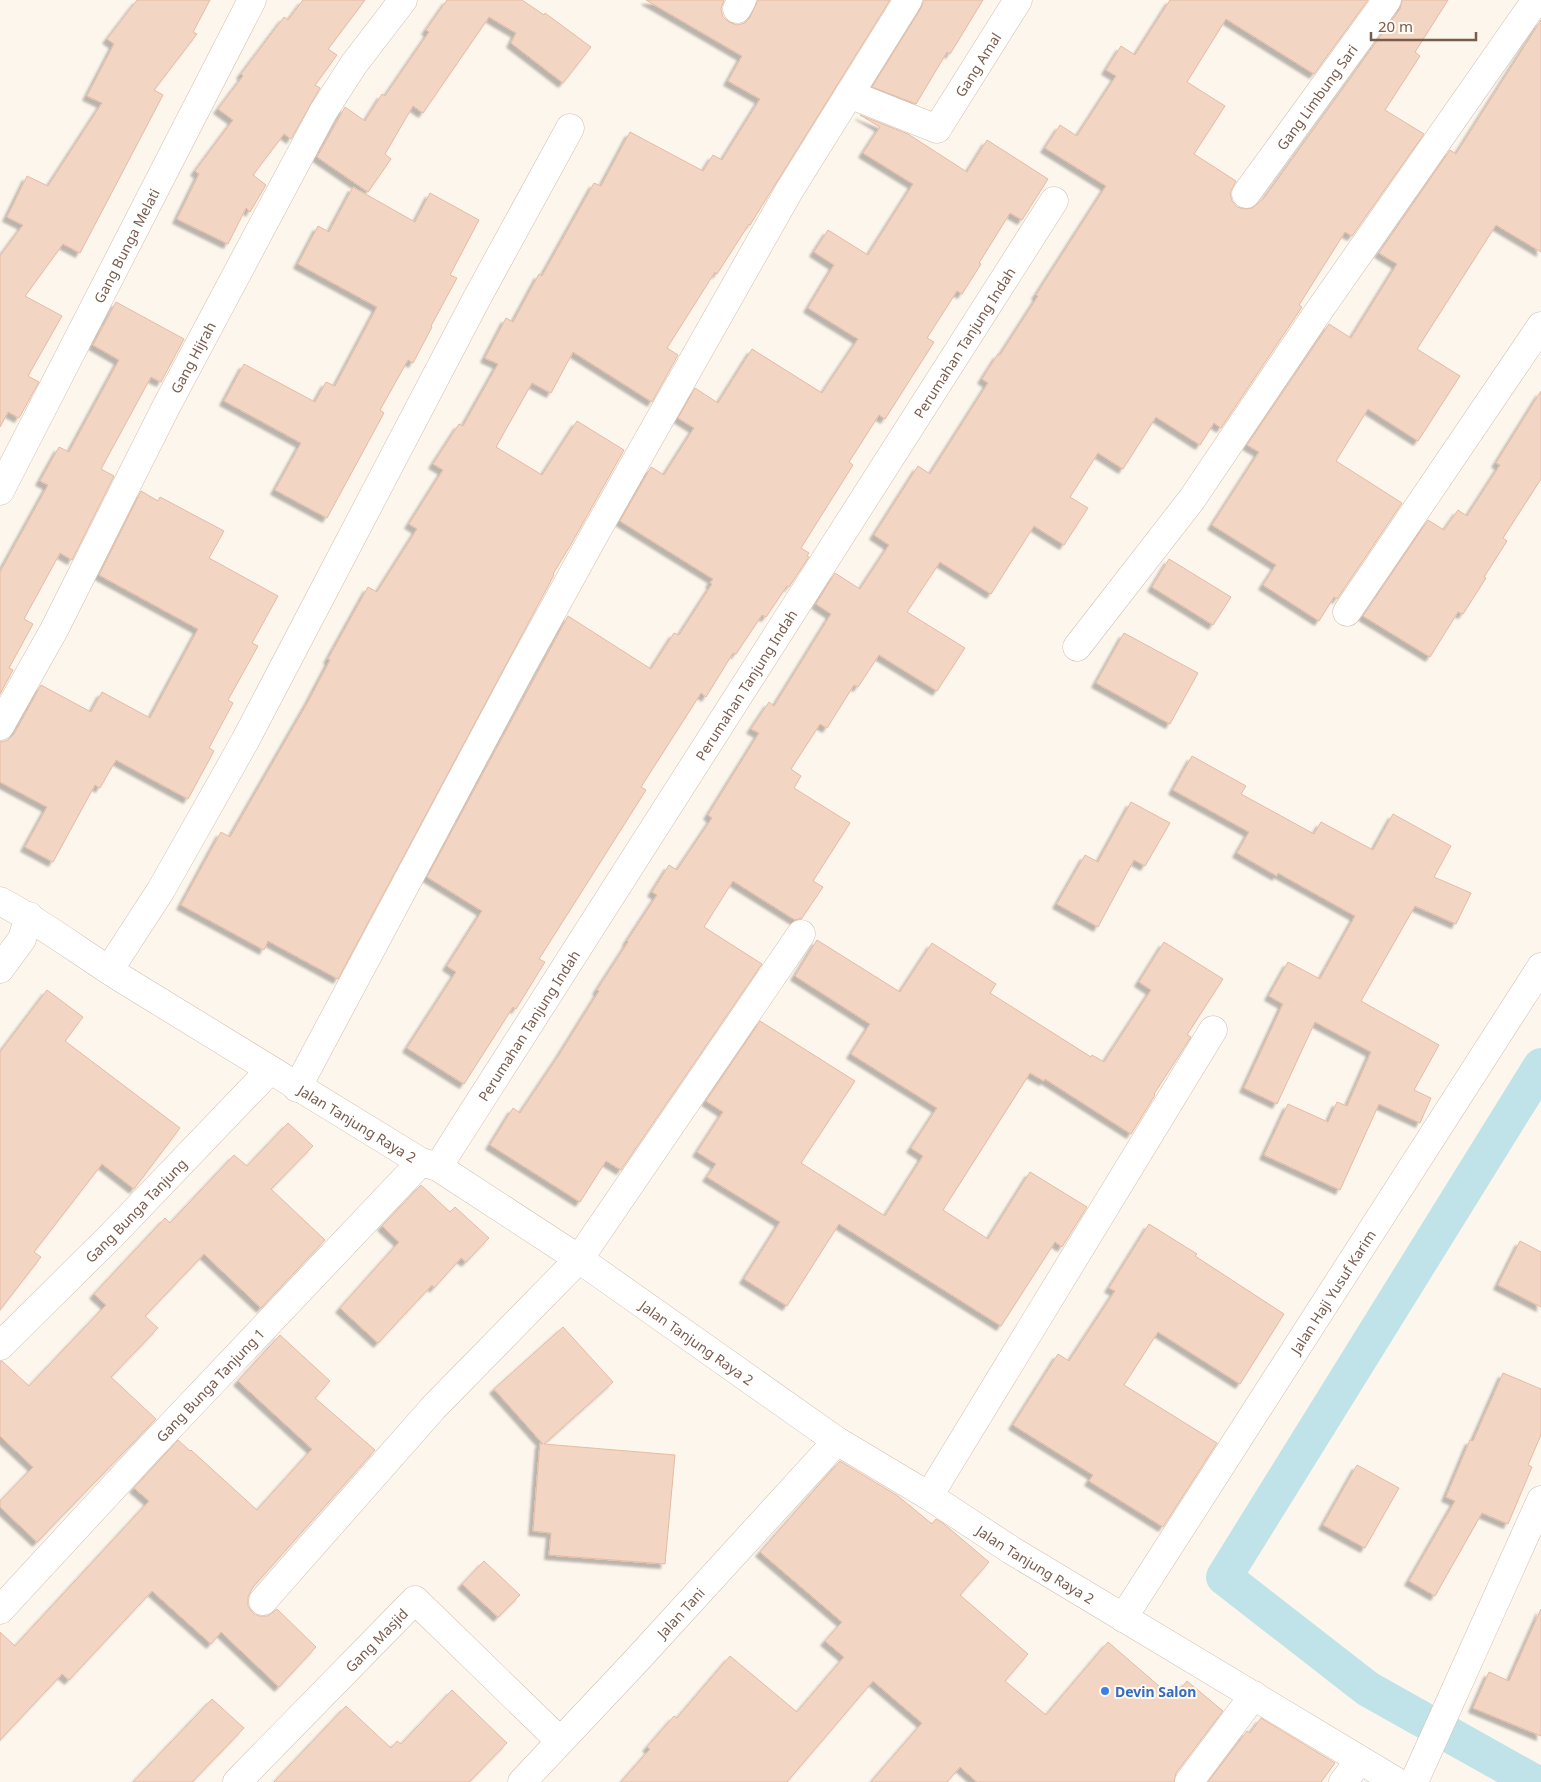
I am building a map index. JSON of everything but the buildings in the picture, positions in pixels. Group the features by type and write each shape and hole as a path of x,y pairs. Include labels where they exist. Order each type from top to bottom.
{"street":[{"name":"Gang Bunga Melati","path":"0,491 252,0"},
{"name":"Gang Hijrah","path":"0,726 54,630 166,408 323,112 354,64 403,0"},
{"path":"297,1088 520,670 596,532 789,191 908,0"},
{"name":"Gang Amal","path":"850,94 937,129 1018,0"},
{"name":"Gang Limbung Sari","path":"1246,194 1387,0"},
{"path":"1077,648 1192,499 1316,315 1536,0"},
{"path":"109,970 161,890 245,741 477,298 570,128"},
{"name":"Perumahan Tanjung Indah","path":"429,1164 1054,201"},
{"path":"1347,612 1541,326"},
{"name":"Jalan Tanjung Raya 2","path":"0,901 29,916 109,970 297,1088 429,1164 579,1259 837,1441 930,1496 1010,1550 1360,1760 1410,1778"},
{"path":"0,969 22,939 29,916"},
{"path":"263,1601 434,1407 579,1259 801,934"},
{"name":"Jalan Haji Yusuf Karim","path":"1123,1618 1541,967"},
{"path":"930,1496 1213,1030"},
{"name":"Gang Bunga Tanjung","path":"0,1346 111,1236 270,1070"},
{"name":"Gang Bunga Tanjung 1","path":"0,1610 147,1451 429,1164"},
{"name":"Jalan Tani","path":"522,1782 636,1661 837,1441"},
{"path":"1410,1778 1443,1719 1541,1500"},
{"name":"Gang Masjid","path":"237,1782 415,1600 560,1741"},
{"path":"1189,1782 1254,1695"},
{"path":"1343,1782 1360,1760"}],"waterway":[{"path":"1534,1782 1368,1689 1224,1577 1541,1066"}],"place":[{"name":"Devin Salon","path":"1105,1691"}]}
